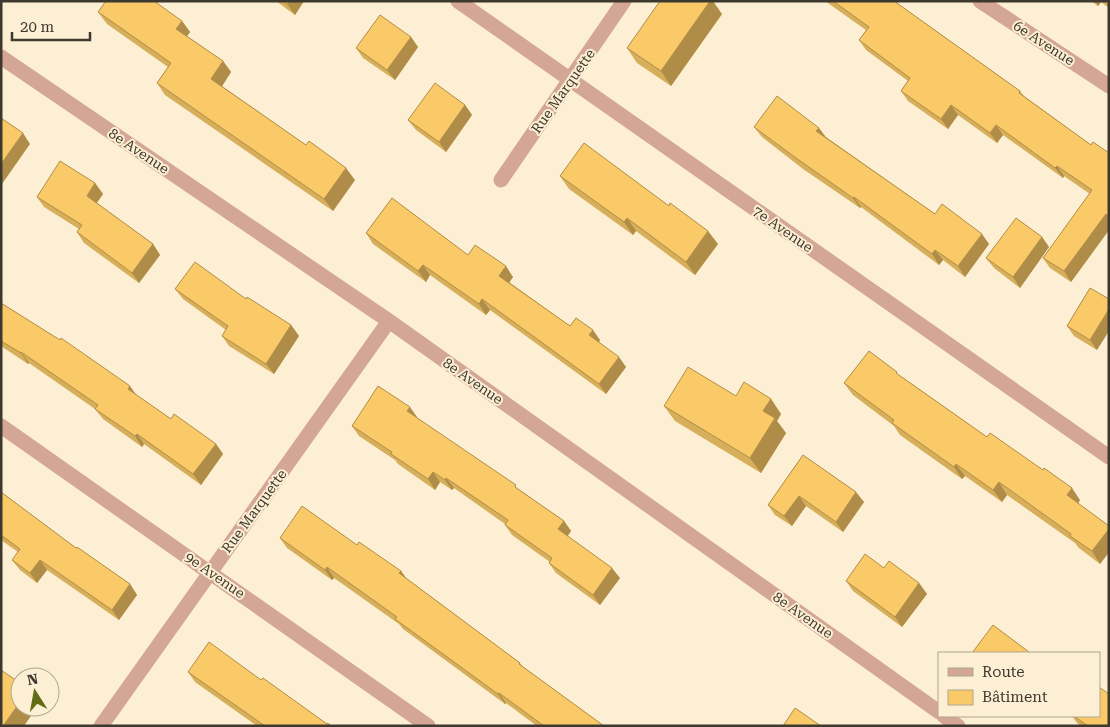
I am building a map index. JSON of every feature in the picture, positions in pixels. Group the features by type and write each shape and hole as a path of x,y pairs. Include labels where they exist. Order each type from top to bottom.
{"street":[{"name":"7e Avenue","path":"458,1 1109,457"},
{"name":"Rue Marquette","path":"501,180 624,1"},
{"name":"6e Avenue","path":"980,1 1109,86"},
{"name":"8e Avenue","path":"1,57 389,321 938,711"},
{"name":"Rue Marquette","path":"101,726 389,321"},
{"name":"9e Avenue","path":"1,426 428,726"},
{"path":"945,717 958,726"}],"building":[{"path":"106,1 154,1 182,21 176,29 223,61 211,79 306,145 309,141 346,168 324,199 157,83 171,63 98,12"},
{"path":"660,1 710,1 661,71 627,48"},
{"path":"833,1 894,1 1020,91 1019,93 1091,145 1093,142 1109,153 1109,216 1106,214 1064,271 1043,258 1092,190 1057,166 1055,168 996,125 990,133 951,105 941,119 901,91 910,78 859,40 869,27"},
{"path":"380,15 411,37 387,70 356,48"},
{"path":"435,83 465,105 439,142 408,120"},
{"path":"777,96 819,128 816,131 935,214 942,204 982,234 958,266 935,250 932,254 754,127"},
{"path":"1,118 23,133 1,164"},
{"path":"584,143 669,206 670,203 708,231 686,262 627,218 624,222 560,176"},
{"path":"60,161 95,183 87,196 153,244 132,273 77,232 82,225 37,197"},
{"path":"392,198 468,255 475,245 506,266 499,276 570,326 576,318 593,330 589,335 619,357 599,384 482,299 479,304 423,265 418,271 366,233"},
{"path":"1016,218 1042,237 1013,277 986,258"},
{"path":"195,262 246,299 247,297 291,325 266,364 222,336 228,326 175,289"},
{"path":"1090,288 1109,299 1109,309 1090,340 1067,326"},
{"path":"1,303 60,340 61,338 130,386 128,389 171,419 174,414 216,444 193,474 137,434 135,436 95,409 98,405 21,352 1,341"},
{"path":"869,351 896,373 987,437 990,433 1072,488 1067,495 1109,526 1109,529 1092,551 999,482 993,490 956,464 954,467 892,423 894,420 844,383"},
{"path":"688,367 736,396 744,382 771,399 763,411 775,418 750,458 664,406"},
{"path":"378,386 410,407 407,411 516,485 515,487 564,521 558,529 612,568 593,595 549,563 552,558 505,525 508,520 446,478 445,480 433,472 428,479 391,454 392,452 352,426"},
{"path":"803,455 856,492 836,522 799,496 784,516 768,505"},
{"path":"1,492 76,548 130,584 112,610 40,560 30,573 12,560 20,549 1,535"},
{"path":"302,506 357,545 359,542 401,571 399,573 604,726 544,726 395,619 397,617 327,567 325,570 280,538"},
{"path":"865,554 884,568 889,561 919,583 895,617 846,581"},
{"path":"993,625 1029,652 973,652"},
{"path":"209,642 261,680 263,678 331,726 265,726 188,672"},
{"path":"1,670 10,676 10,716 1,726"},
{"path":"1100,688 1109,694 1109,726 1088,726 1075,717 1100,717"},
{"path":"795,708 821,726 783,726"}]}
